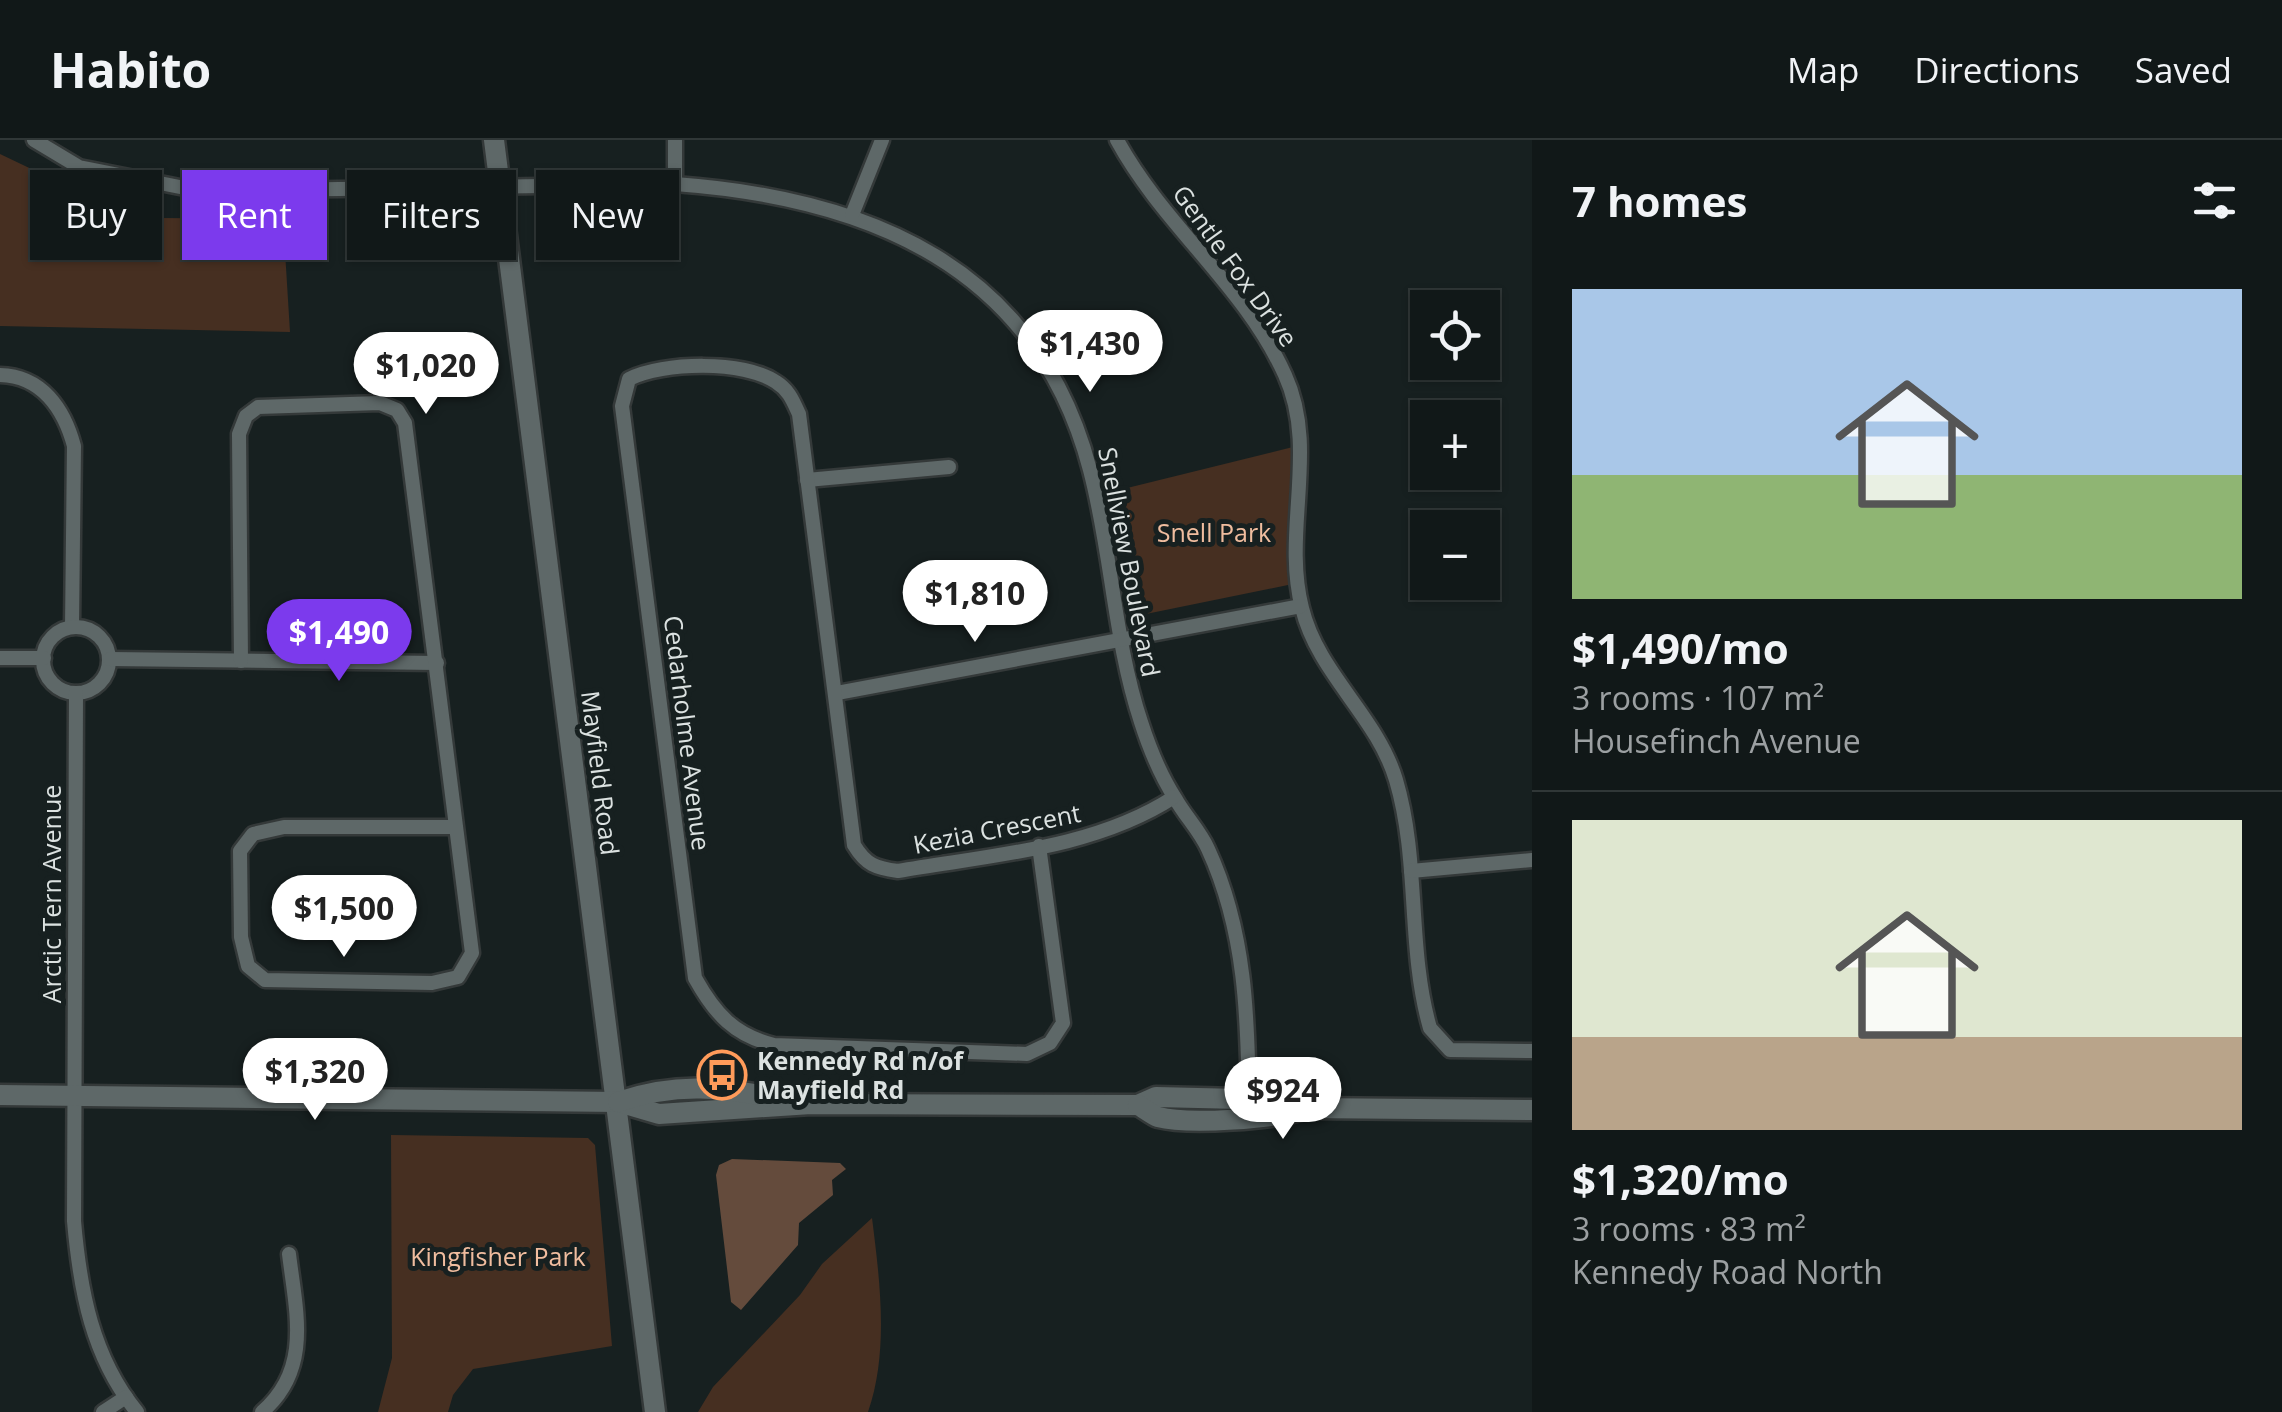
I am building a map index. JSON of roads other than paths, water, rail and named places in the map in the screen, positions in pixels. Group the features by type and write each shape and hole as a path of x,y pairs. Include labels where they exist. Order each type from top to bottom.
{"main road":[{"name":"Mayfield Road","path":"494,140 498,170"},
{"name":"Mayfield Road","path":"510,260 655,1412"},
{"path":"0,1094 618,1102 656,1088 714,1087 810,1104 1138,1104 1156,1097 1249,1108 1280,1100 1307,1108 1532,1110"}],"street":[{"name":"Snellview Boulevard","path":"34,140 79,168 200,192 347,189"},
{"path":"674,140 674,170"},
{"path":"852,215 882,140"},
{"name":"Gentle Fox Drive","path":"1117,140 1250,317 1287,379 1301,440 1296,543 1301,606 1321,657 1390,762 1406,827 1418,954 1434,1036 1450,1050 1532,1051"},
{"name":"Snellview Boulevard","path":"679,184 743,189 852,215 921,246 988,296 1037,345 1072,408 1108,549 1124,667 1142,726 1174,798 1206,844 1231,903 1242,960 1249,1108"},
{"name":"Cedarholme Avenue","path":"837,693 799,414 790,394 774,380 700,366 650,369 629,379 622,406 695,978 710,1005 746,1038 774,1045 1027,1054 1050,1043 1063,1023 1039,846"},
{"path":"0,375 18,375 42,388 66,418 74,446 72,628"},
{"path":"241,661 239,434 246,416 258,407 380,403 397,410 405,423 472,953 458,977 432,983 265,980 248,966 241,937 240,851 254,834 284,827 456,827"},
{"path":"806,480 949,467"},
{"path":"837,693 1301,606"},
{"path":"72,628 93,632 108,648 110,659 103,680 76,693 56,686 44,669 44,658 52,638 72,628"},
{"path":"0,658 44,658"},
{"path":"110,659 437,663"},
{"name":"Arctic Tern Avenue","path":"76,693 74,1221 79,1278 104,1359 138,1412"},
{"name":"Kezia Crescent","path":"837,693 854,845 875,868 898,870 1112,829 1174,798"},
{"path":"1411,871 1532,860"},
{"path":"262,1412 294,1370 300,1347 289,1254"},
{"path":"103,1412 126,1398"}],"place":[{"name":"Kennedy Rd n/of Mayfield Rd","path":"722,1075"}],"park label":[{"name":"Snell Park","path":"1214,533"},
{"name":"Kingfisher Park","path":"498,1257"}]}
